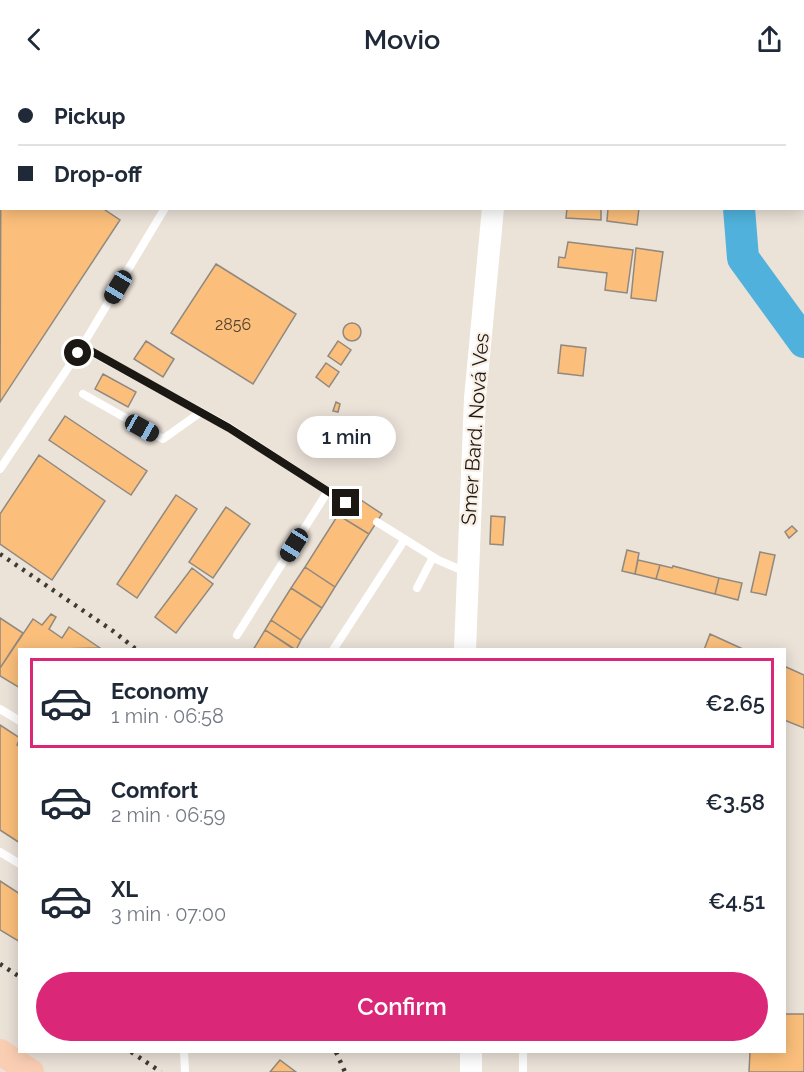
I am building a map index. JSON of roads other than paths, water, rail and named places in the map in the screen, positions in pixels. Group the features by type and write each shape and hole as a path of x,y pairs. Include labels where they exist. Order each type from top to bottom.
{"street":[{"name":"Smer Bard. Nová Ves","path":"465,648 474,398 493,210"},
{"path":"471,1053 471,1072"}],"lane":[{"path":"0,469 82,346 164,210"},
{"path":"82,346 201,411 346,503"},
{"path":"82,394 163,439 201,411"},
{"path":"237,635 328,491"},
{"path":"377,522 433,557 467,572"},
{"path":"334,648 405,539"},
{"path":"417,588 433,557"},
{"path":"0,709 18,720"},
{"path":"0,852 18,863"},
{"path":"184,1053 185,1072"},
{"path":"523,1053 523,1072"}],"waterway":[{"path":"739,210 743,258 804,342"}],"railway":[{"path":"0,554 134,648"},
{"path":"0,964 18,976"},
{"path":"132,1053 161,1072"},
{"path":"336,1053 345,1072"}]}
